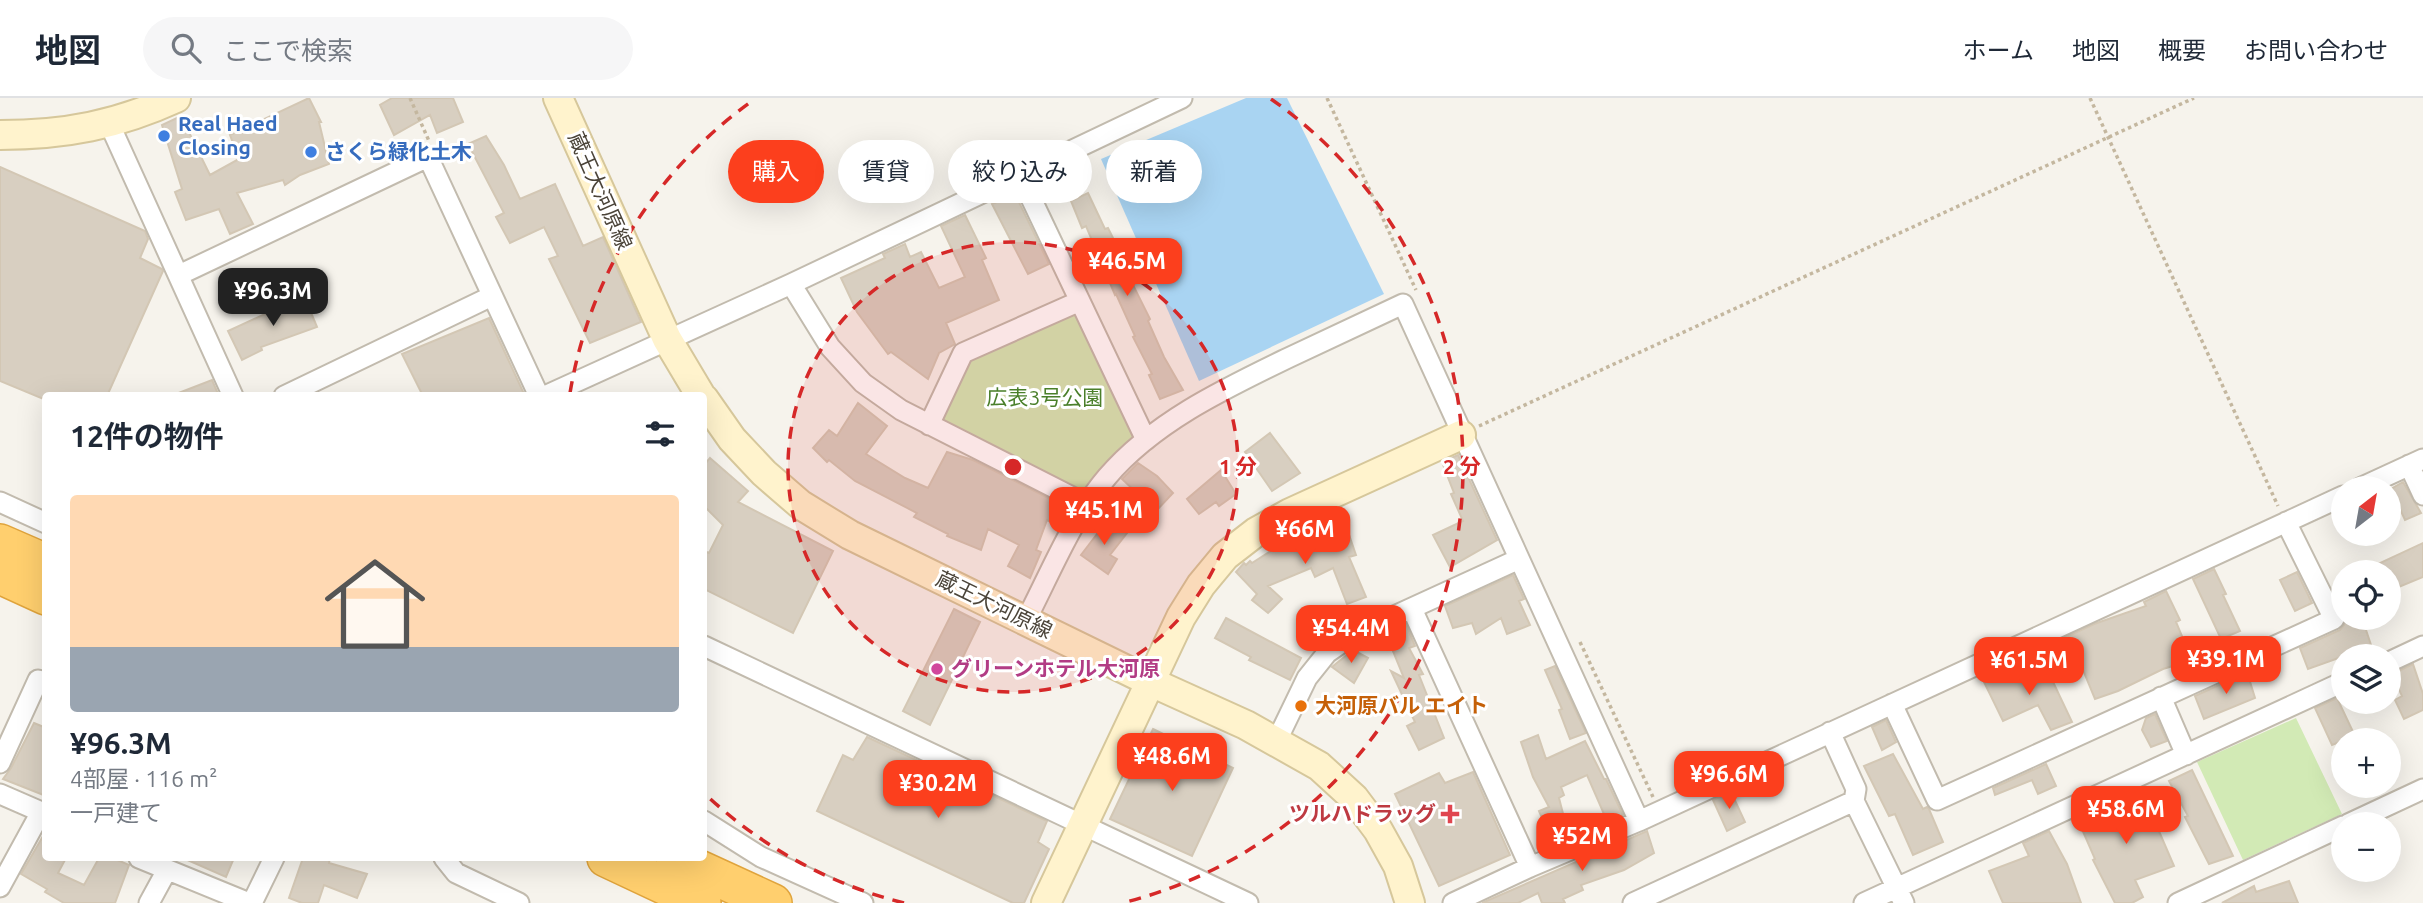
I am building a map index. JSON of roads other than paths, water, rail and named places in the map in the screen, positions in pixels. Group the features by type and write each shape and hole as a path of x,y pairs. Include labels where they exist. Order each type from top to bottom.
{"highway":[{"path":"0,543 42,562"},
{"path":"0,575 42,594"},
{"path":"612,861 702,903"},
{"path":"682,861 773,903"}],"main road":[{"path":"0,135 43,135 109,124 176,98"},
{"name":"蔵王大河原線","path":"558,98 667,339 699,392"},
{"name":"蔵王大河原線","path":"707,404 732,439 764,473 801,505 850,535 1151,682 1277,740 1319,766 1354,798 1378,830 1398,866 1410,903"},
{"path":"1046,903 1181,617 1201,585 1226,556 1256,532 1290,513 1461,435"}],"street":[{"path":"1092,141 1182,98"},
{"path":"109,124 231,392"},
{"path":"179,275 428,157 537,392"},
{"path":"554,392 963,203"},
{"path":"1033,203 1146,440"},
{"path":"791,284 830,347 863,383 901,410 1086,503"},
{"path":"292,392 492,296"},
{"path":"929,425 963,353 1080,301"},
{"path":"1026,620 1086,503 1108,476 1146,440 1224,388 1403,304 1639,821"},
{"path":"2386,476 2416,462 2423,495"},
{"path":"1453,903 1639,821 2331,501"},
{"path":"0,502 42,521"},
{"path":"1892,704 1937,800 2334,619 2286,522"},
{"path":"1277,740 1307,678 1327,653 1353,635 1519,559"},
{"path":"1412,609 1530,867"},
{"path":"2401,656 2423,646"},
{"path":"707,647 1248,903"},
{"path":"0,763 38,680 42,682"},
{"path":"1864,903 1901,895 2186,755 2331,688"},
{"path":"2161,697 2186,755"},
{"path":"1830,733 1856,789 1854,801 1901,895"},
{"path":"2374,812 2423,789"},
{"path":"0,794 42,813"},
{"path":"1633,903 1854,801"},
{"path":"0,887 42,815"},
{"path":"707,823 761,857 863,903"},
{"path":"2178,903 2331,832"},
{"path":"146,861 251,903 272,861"},
{"path":"446,861 456,873 492,896 519,903"},
{"path":"149,903 167,870"}],"water":[{"path":"1246,98 1287,98 1384,294 1199,381 1120,203 1202,203 1202,140 1146,140"},
{"path":"1106,157 1106,170 1101,159"}],"place":[{"name":"Real Haed Closing","path":"164,136"},
{"name":"さくら緑化土木","path":"311,152"},
{"name":"グリーンホテル大河原","path":"937,669"},
{"name":"大河原バル エイト","path":"1301,706"},
{"name":"ツルハドラッグ","path":"1450,814"}],"park label":[{"name":"広表3号公園","path":"1045,398"}]}
